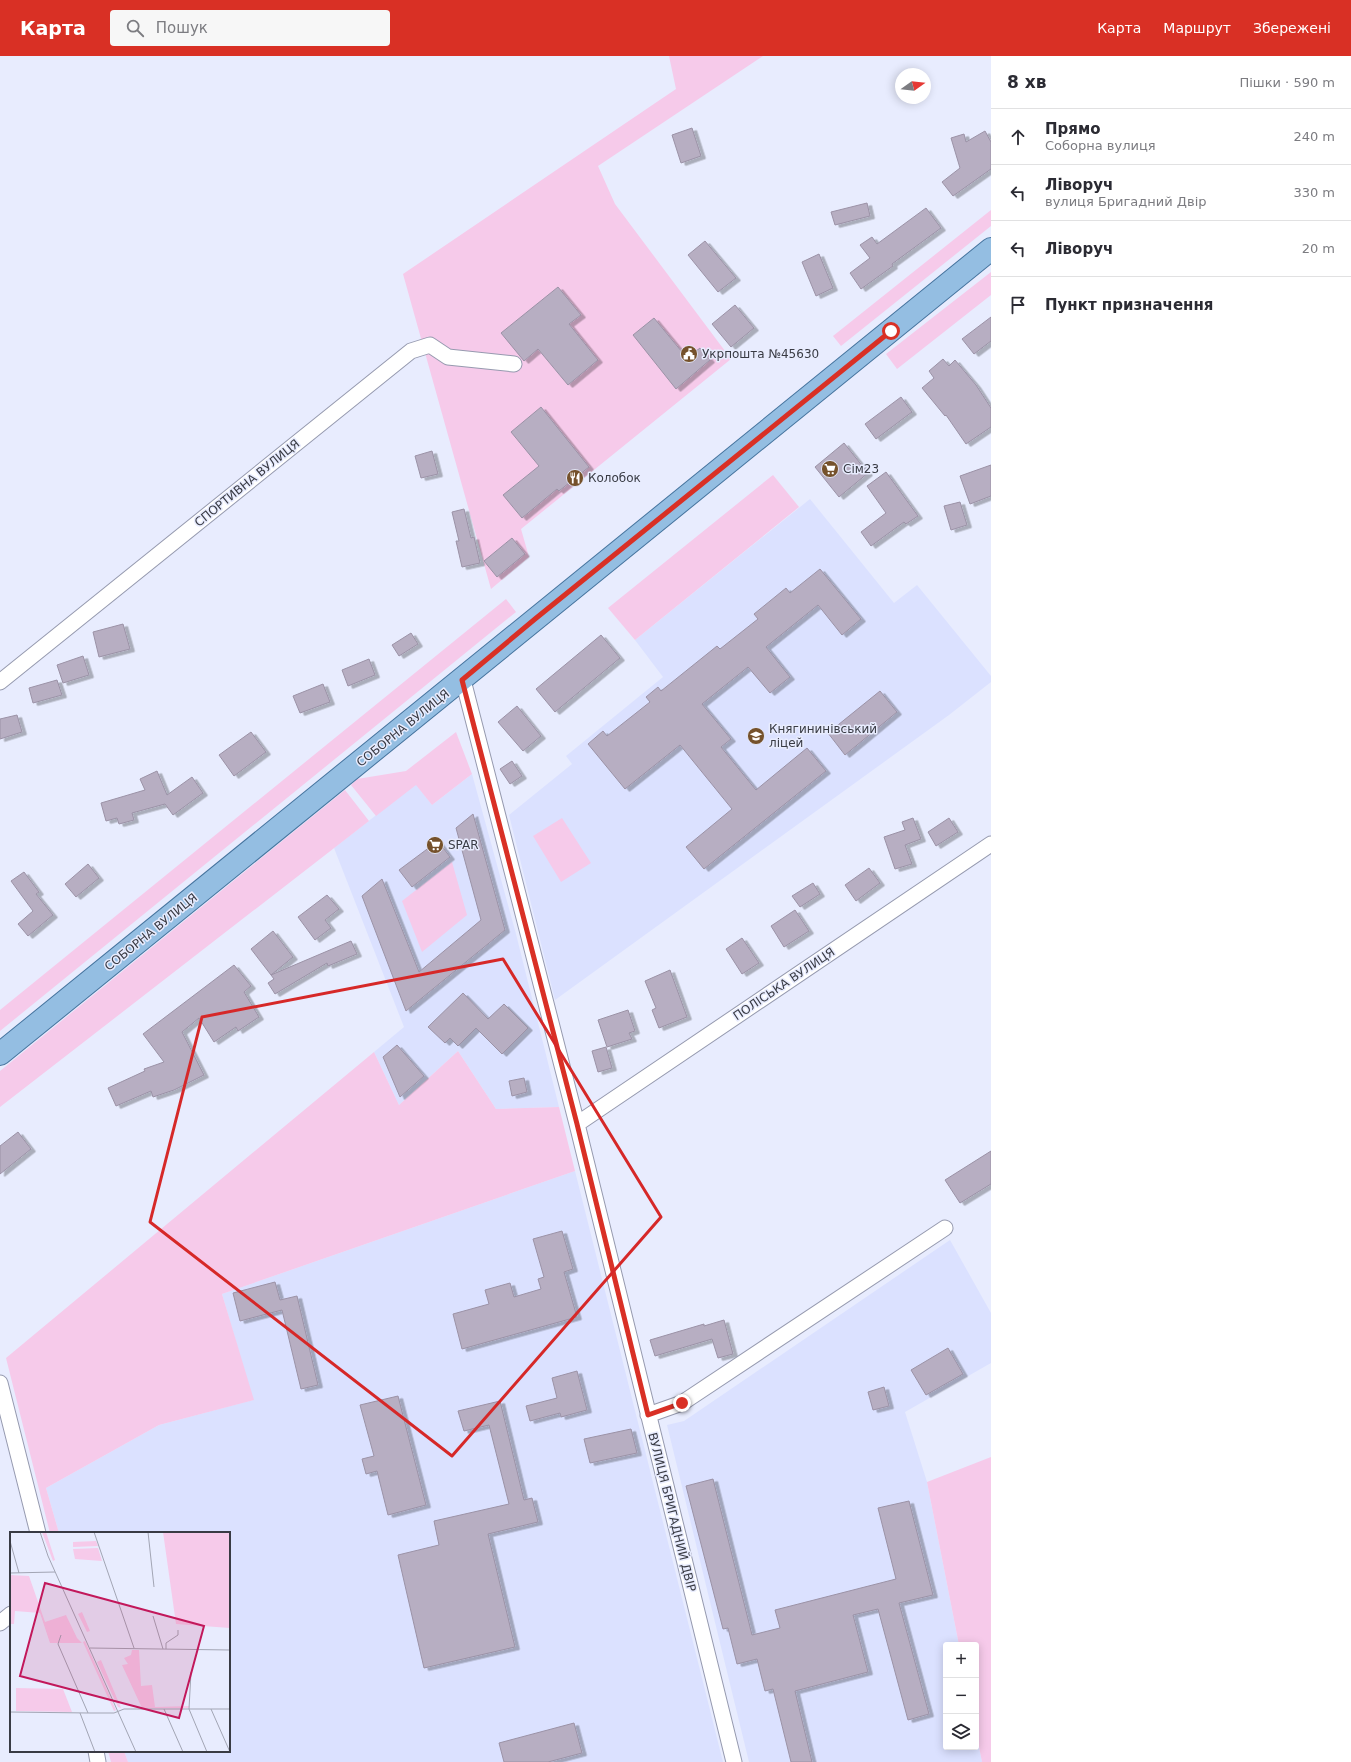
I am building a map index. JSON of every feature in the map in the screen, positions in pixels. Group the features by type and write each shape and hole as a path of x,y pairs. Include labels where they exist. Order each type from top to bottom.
{"main road":[{"name":"СОБОРНА ВУЛИЦЯ","path":"0,1054 991,249"}],"street":[{"name":"СПОРТИВНА ВУЛИЦЯ","path":"0,682 411,351 430,345 448,357 514,364"},
{"name":"ВУЛИЦЯ БРИГАДНИЙ ДВІР","path":"462,680 577,1124 734,1762"},
{"name":"ПОЛІСЬКА ВУЛИЦЯ","path":"577,1124 991,844"},
{"path":"648,1415 682,1403 944,1228"},
{"path":"0,1382 38,1532"},
{"path":"0,1623 10,1615"},
{"path":"96,1752 98,1762"}],"highlighted area":[{"path":"503,959 661,1217 452,1456 150,1222 202,1017"}],"shaded area":[{"path":"669,56 763,56 598,166 615,204 731,359 521,529 529,557 491,589 403,274 676,89"},
{"path":"991,210 991,226 841,346 833,336"},
{"path":"991,272 991,295 897,369 886,354"},
{"path":"773,475 799,507 635,640 608,608"},
{"name":"Княгининівський ліцей","path":"810,499 894,603 917,585 991,676 991,682 949,715 555,1000 509,815 572,764 566,756 663,677 635,640"},
{"path":"506,599 516,612 0,1031 0,1010"},
{"path":"456,732 472,774 432,805 416,785 376,816 351,785 357,779 406,771"},
{"path":"472,774 516,934 559,1107 496,1109 458,1051 399,1105 374,1052 404,1027 334,848 416,784 432,805"},
{"path":"345,790 369,821 0,1107 0,1071"},
{"path":"562,818 591,863 561,882 533,836"},
{"path":"452,862 467,915 422,952 402,901"},
{"path":"458,1051 496,1109 559,1107 575,1171 222,1294 254,1400 159,1425 46,1488 59,1532 50,1532 6,1358 374,1052 399,1105"},
{"path":"575,1171 723,1762 128,1762 124,1752 230,1752 230,1532 59,1532 46,1488 159,1425 253,1400 222,1294"},
{"path":"950,1240 991,1313 991,1363 905,1412 927,1482 958,1642 943,1642 943,1750 979,1750 979,1747 982,1762 749,1762 667,1425 684,1421"},
{"path":"991,1457 991,1762 982,1762 979,1747 979,1642 958,1642 927,1482"},
{"path":"108,1752 124,1752 128,1762 111,1762"}],"building":[{"path":"692,128 701,156 681,163 672,135"},
{"path":"985,131 991,142 991,169 953,196 942,182 960,168 951,138 964,134 966,142"},
{"path":"867,203 870,216 835,225 831,212"},
{"path":"926,208 941,228 861,289 850,273 870,258 860,245 872,237 877,244"},
{"path":"705,241 736,278 718,292 688,255"},
{"path":"819,254 833,288 816,296 802,262"},
{"path":"558,287 581,315 569,324 598,360 568,385 538,349 524,361 501,333"},
{"path":"735,305 754,328 731,347 712,324"},
{"path":"991,317 991,341 974,354 962,339"},
{"path":"654,318 687,358 700,348 710,360 676,389 633,335"},
{"path":"943,359 949,366 955,360 976,385 991,408 991,427 966,444 946,415 945,416 922,388 934,378 929,371"},
{"path":"901,397 912,412 876,439 865,424"},
{"path":"541,407 589,467 559,491 557,489 522,518 503,495 539,466 511,432"},
{"path":"844,443 868,473 839,497 815,467"},
{"path":"432,451 438,474 421,478 415,456"},
{"path":"991,465 991,496 970,504 960,476"},
{"path":"886,472 918,516 906,524 904,522 871,546 861,532 886,513 867,486"},
{"path":"960,502 967,525 951,530 944,506"},
{"path":"464,509 471,538 474,537 480,563 462,567 456,541 459,541 452,512"},
{"path":"512,538 525,554 497,577 484,561"},
{"path":"820,569 861,619 842,635 818,605 766,647 790,677 770,693 748,667 702,704 731,739 721,747 756,790 807,748 826,771 704,869 686,847 732,809 680,745 625,789 588,744 603,731 607,736 650,702 646,697 658,687 661,691 717,646 720,649 758,619 754,614 786,588 790,593"},
{"path":"123,624 130,649 99,657 93,632"},
{"path":"411,633 418,644 399,656 392,645"},
{"path":"601,635 620,658 555,712 536,689"},
{"path":"83,656 89,675 63,683 57,665"},
{"path":"369,659 375,675 348,686 342,670"},
{"path":"57,680 62,695 33,703 29,688"},
{"path":"323,684 330,702 300,713 293,696"},
{"path":"880,691 897,712 845,755 828,733"},
{"path":"517,706 541,736 523,751 498,722"},
{"path":"17,715 22,732 0,739 0,719"},
{"path":"251,732 266,752 234,776 219,755"},
{"path":"512,761 522,776 510,784 500,769"},
{"path":"157,771 167,795 192,777 203,793 173,815 165,804 132,813 134,820 119,824 117,818 106,821 101,803 145,790 140,779"},
{"path":"473,814 505,930 406,1011 362,896 382,879 419,972 481,920 456,828"},
{"path":"913,818 921,839 905,845 912,864 895,869 884,837 905,830 902,822"},
{"path":"949,818 958,832 936,846 928,832"},
{"path":"438,841 450,857 412,887 399,870"},
{"path":"88,864 99,878 76,897 65,884"},
{"path":"869,868 880,883 856,901 845,885"},
{"path":"24,872 39,892 36,894 53,915 28,936 18,924 33,911 11,881"},
{"path":"813,883 820,894 800,907 792,896"},
{"path":"327,895 339,909 325,920 331,928 315,940 298,917"},
{"path":"795,910 809,931 784,947 771,926"},
{"path":"273,931 293,957 271,975 251,949"},
{"path":"742,938 759,963 742,974 726,949"},
{"path":"351,941 357,954 328,966 327,963 275,994 268,983 274,979 271,975"},
{"path":"234,965 251,986 244,992 259,1017 238,1031 236,1027 214,1042 199,1018 182,1032 204,1075 174,1090 153,1097 151,1091 116,1106 108,1088 145,1071 144,1069 164,1062 143,1034"},
{"path":"670,970 687,1017 659,1028 652,1010 656,1008 645,981"},
{"path":"463,993 488,1019 504,1004 528,1028 502,1054 476,1028 458,1046 450,1038 445,1043 428,1027"},
{"path":"628,1010 635,1031 629,1033 632,1039 607,1047 598,1020"},
{"path":"397,1045 424,1076 400,1097 383,1057"},
{"path":"606,1047 612,1068 598,1072 592,1051"},
{"path":"524,1078 527,1092 512,1096 509,1081"},
{"path":"18,1132 31,1149 0,1174 0,1146"},
{"path":"991,1151 991,1184 960,1203 945,1180"},
{"path":"562,1231 573,1269 564,1272 577,1317 462,1349 453,1314 489,1304 485,1290 510,1283 514,1297 541,1289 538,1279 544,1277 533,1239"},
{"path":"275,1282 280,1300 297,1296 318,1385 301,1389 282,1310 240,1321 233,1293"},
{"path":"724,1320 733,1354 718,1358 712,1339 655,1356 650,1340 704,1324 704,1326"},
{"path":"948,1348 963,1374 926,1395 911,1370"},
{"path":"577,1371 587,1410 561,1417 560,1413 530,1421 526,1406 557,1398 552,1378"},
{"path":"884,1387 889,1406 873,1410 868,1392"},
{"path":"398,1396 426,1505 388,1515 377,1471 366,1474 362,1459 374,1456 360,1405"},
{"path":"500,1401 524,1500 532,1498 538,1522 488,1534 515,1647 424,1668 398,1555 439,1545 434,1521 509,1504 489,1425 464,1431 458,1411"},
{"path":"631,1429 637,1453 590,1463 584,1439"},
{"path":"713,1479 752,1635 780,1628 775,1610 896,1579 878,1508 909,1501 933,1595 899,1603 929,1714 908,1720 878,1609 853,1615 868,1672 795,1691 812,1762 791,1762 773,1689 765,1691 757,1659 737,1664 728,1628 723,1629 686,1486"},
{"path":"574,1723 582,1753 548,1762 504,1762 499,1743"}],"place":[{"name":"Укрпошта №45630","path":"689,354"},
{"name":"Сім23","path":"830,469"},
{"name":"Колобок","path":"575,478"},
{"name":"Княгининівський ліцей","path":"756,736"},
{"name":"SPAR","path":"435,845"}],"route":[{"path":"682,1403 648,1415 577,1124 462,680 535,619 891,331"}]}
